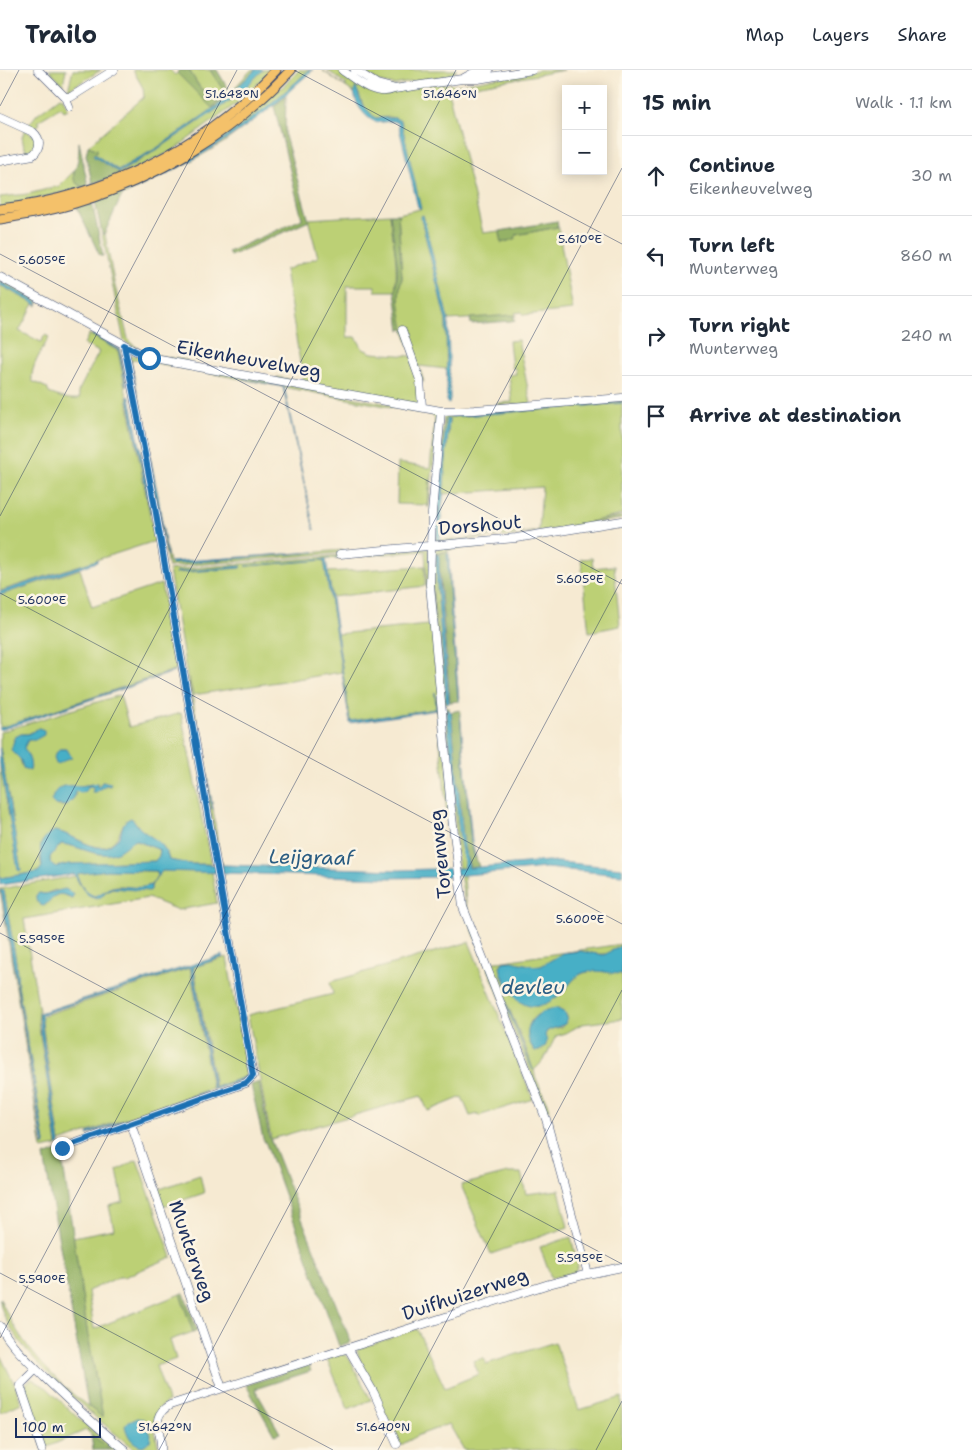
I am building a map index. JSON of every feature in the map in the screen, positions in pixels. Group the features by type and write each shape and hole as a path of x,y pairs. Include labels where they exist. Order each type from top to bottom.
{"main road":[{"path":"0,210 28,206 75,194 104,185 139,170 180,147 229,114 252,95 276,70"},
{"path":"0,219 74,204 112,190 160,168 190,152 226,128 272,89 291,70"}],"street":[{"path":"38,70 65,96 69,107"},
{"path":"65,96 75,95 114,70"},
{"path":"342,70 370,88 388,91 394,88 462,79 478,80 532,70"},
{"path":"355,70 377,84 394,88"},
{"path":"461,70 462,79"},
{"path":"462,79 475,72 489,70"},
{"path":"0,117 33,132 40,143 37,152 33,155 0,161"},
{"name":"Eikenheuvelweg","path":"0,277 149,358 441,411 476,410 622,398"},
{"path":"402,330 420,380 422,407"},
{"path":"62,1148 246,1083 253,1076 153,496 124,345"},
{"name":"Torenweg","path":"441,411 430,585 462,907 546,1119 588,1274"},
{"name":"Dorshout","path":"340,554 516,538 622,521"},
{"name":"Munterweg","path":"131,1124 222,1388"},
{"name":"Duifhuizerweg","path":"162,1450 157,1422 162,1411 170,1405 549,1284 622,1267"},
{"path":"0,1327 12,1344 36,1369 85,1416 125,1450"},
{"path":"348,1348 374,1393 397,1444"},
{"path":"36,1369 20,1385 42,1450"}],"green space":[{"path":"49,70 66,70 63,84 62,84"},
{"path":"73,70 101,70 68,90"},
{"path":"133,70 170,70 175,75 177,73 212,108 226,97 251,70 255,70 220,104 157,148 118,170 94,154 97,152 88,146 144,97 143,88"},
{"path":"180,70 189,70 200,88 215,100 224,91 210,70 217,70 230,92 212,108 177,73"},
{"path":"189,70 210,70 224,91 215,100 210,97 203,91"},
{"path":"263,70 271,70 240,101 172,151 109,181 0,208 0,197 28,194 59,186 74,171 76,183 83,187 107,181 238,95"},
{"path":"299,70 309,70 267,107 223,139 175,167 125,190 126,192 167,173 216,146 286,96 223,143 186,164 122,196 123,193 81,205 77,208 76,205 121,188 258,106 285,85"},
{"path":"322,70 346,87 346,84 327,70 340,70 368,89 442,84 458,85 540,70 564,70 448,91 483,233 500,231 502,243 515,235 558,227 573,310 523,315 522,312 515,313 516,316 448,320 423,215 421,218 446,321 447,369 419,366 423,382 404,331 399,304 399,290 402,278 398,214 420,209 401,121 390,117 375,118 364,108 358,92 354,91 354,93"},
{"path":"360,70 368,70 370,72 372,70 457,70 451,75 394,85 380,82"},
{"path":"286,96 285,136 309,221 230,256 228,252 302,219 274,106"},
{"path":"60,97 63,98 68,109 64,111 61,107 38,121 40,124 33,129 27,127 37,114"},
{"path":"25,130 36,137 35,150 25,155 26,148 24,148 22,137"},
{"path":"79,142 88,186 83,187 75,182 74,178"},
{"path":"88,146 97,149 97,152 93,155 119,172 119,174 113,178 92,183 86,155"},
{"path":"122,191 123,193 106,230 106,234 102,234 95,201"},
{"path":"92,202 103,256 100,256 77,208"},
{"path":"390,214 396,262 395,291 375,291 375,286 347,286 347,337 356,337 363,349 372,353 411,356 419,382 421,402 418,405 277,379 277,377 325,386 303,381 285,270 318,257 308,219"},
{"path":"390,214 398,214 402,278 399,297 404,329 400,330 395,291 397,265"},
{"path":"557,221 558,227 516,235 515,239 501,243 500,231"},
{"path":"102,234 105,234 128,339 132,344 148,354 187,360 187,362 147,355 124,341"},
{"path":"0,279 39,301 37,306 34,304 19,331 41,342 45,335 49,337 37,359 32,381 47,388 49,393 67,399 80,398 78,392 99,352 84,344 89,334 118,351 155,541 0,591 0,285 37,305 37,302 0,282"},
{"path":"513,315 515,320 511,321 471,324 470,318"},
{"path":"518,340 531,404 498,405 498,403 512,402 509,375 516,374 515,368 512,368 509,341"},
{"path":"133,355 435,413 438,417 429,507 427,507 428,506 430,479 428,505 397,504 398,463 430,468 435,418 428,412 428,414 134,359 131,366 169,562 172,564 343,550 344,553 168,567 129,358"},
{"path":"622,400 622,402 450,415 450,417 622,403 622,515 589,522 622,517 622,519 503,537 502,534 539,530 542,487 443,494 449,419 439,540 499,534 498,536 436,543 433,540 445,415"},
{"path":"484,544 485,547 449,550 436,554 446,700 449,703 446,704 444,703 432,580 433,553 438,548"},
{"path":"428,548 456,869 452,869 435,692 436,709 350,721 337,634 428,625 429,628 425,549 424,551 324,559 342,672 193,695 189,678 213,809 220,861 222,862 222,865 219,865 169,570"},
{"path":"448,551 450,605 459,701 450,702 438,554"},
{"path":"592,558 593,568 614,566 620,626 589,632 581,559"},
{"path":"425,566 425,586 332,597 328,572"},
{"path":"80,569 92,607 161,584 177,669 0,728 0,595"},
{"path":"120,695 129,727 181,713 211,864 190,864 169,860 162,845 140,829 131,818 124,824 117,838 109,845 103,847 90,845 61,832 54,831 40,858 42,867 38,872 0,878 0,762 18,870 21,870 0,748 0,732","holes":["39,728 35,740 28,740 23,748 28,755 31,768 23,768 13,739","60,749 66,749 71,756 65,759 55,754","102,782 108,782 110,786 106,785 96,792 94,787 88,786 81,793 75,790 75,796 66,806 58,806 53,796 58,790 66,786 98,783 95,786 99,786"]},
{"path":"448,707 450,709 447,710 460,842 466,868 459,869 445,708"},
{"path":"460,710 471,842 479,867 470,868 464,848 451,712"},
{"path":"134,840 160,850 159,856 155,861 69,864 56,867 50,863 50,857 61,844 93,853 106,854 119,851"},
{"path":"107,870 157,871 154,881 162,871 212,872 217,903 178,910 148,898 24,919 39,1011 38,1021 57,1146 42,1149 0,889 76,876 83,889 90,895 83,888 77,873","holes":["152,884 151,889 111,889 96,898 92,896 112,887 143,888","55,890 72,898 59,894 44,906 39,893 45,894","4,891 16,962 18,986 45,1143 42,1145 2,895"]},
{"path":"460,875 464,875 466,903 469,914 533,1070 527,1051 490,963 622,944 616,950 609,953 564,953 544,965 536,967 508,961 500,965 504,981 512,992 538,1007 560,994 576,977 583,973 597,970 622,974 622,1019 582,1024 556,1036 544,1058 534,1070 550,1110 545,1108 468,919","holes":["556,1008 565,1013 567,1017 562,1027 550,1029 545,1033 545,1047 535,1051 530,1042 528,1032 533,1018"]},
{"path":"469,942 533,1099 478,1116 478,1114 470,1116 462,1097 428,1111 421,1096 271,1139 248,1015 333,994 330,982"},
{"path":"227,957 247,1072 244,1077 215,1087 194,967"},
{"path":"190,968 212,1088 60,1142 41,1016"},
{"path":"259,1082 269,1136 351,1342 339,1346 263,1139 251,1085"},
{"path":"61,1150 87,1330 103,1418 88,1406 44,1156"},
{"path":"137,1160 172,1257 88,1291 94,1329 180,1294 193,1332 170,1340 176,1359 156,1366 168,1401 158,1409 159,1411 154,1421 159,1450 135,1450 55,1380 16,1337 4,1316 0,1298 18,1332 43,1365 72,1393 103,1417 73,1237 114,1229 109,1206 123,1202 117,1170","holes":["144,1420 145,1426 151,1434 127,1423"]},
{"path":"508,1173 521,1173 526,1194 559,1190 568,1227 491,1254 461,1185"},
{"path":"200,1175 204,1193 163,1207 157,1190"},
{"path":"571,1237 578,1266 575,1272 551,1278 540,1247"},
{"path":"184,1293 197,1330 193,1332 180,1294"},
{"path":"417,1329 445,1388 479,1374 473,1361 484,1358 486,1364 555,1342 579,1410 622,1397 622,1450 464,1450 449,1424 419,1435 401,1445 360,1362 357,1349"},
{"path":"342,1354 346,1355 350,1360 371,1400 348,1409 327,1359"},
{"path":"0,1355 16,1387 21,1403 0,1413"},
{"path":"309,1365 311,1371 255,1389 280,1433 274,1435 246,1385"},
{"path":"32,1379 47,1388 79,1419 116,1450 110,1450 86,1430 43,1449 25,1391 26,1383"},
{"path":"91,1434 110,1450 93,1450"}],"water":[{"path":"255,70 263,70 238,95 158,149 119,172 93,156 94,154 118,170 157,148 220,104"},
{"path":"309,70 313,70 249,124 181,166 126,192 125,190 176,166 223,139 267,107"},
{"path":"356,87 362,104 375,118 395,118 401,121 421,209 418,207 398,123 392,121 377,122 366,116 356,102"},
{"path":"423,215 448,319 449,404 447,403 446,321 421,218"},
{"path":"0,282 37,302 37,305 0,285"},
{"path":"93,334 120,349 127,386 119,350"},
{"path":"131,366 158,496 167,556"},
{"path":"244,379 284,386 314,530 283,387"},
{"path":"128,396 130,397 153,512 151,513"},
{"path":"622,403 450,417 450,415"},
{"path":"446,419 449,419 440,539 438,541 436,539"},
{"path":"315,552 172,564 169,563 170,562"},
{"path":"436,554 439,555 439,580 449,703 446,700"},
{"path":"447,554 449,554 459,702 450,605"},
{"path":"326,559 350,721 436,709 435,692 437,710 350,723 324,560 246,566"},
{"path":"97,560 97,562 0,595 0,592"},
{"path":"242,566 241,568 175,573 176,572"},
{"path":"174,672 0,730 0,728"},
{"path":"448,709 451,712 464,848 469,868 548,861 622,868 622,875 546,868 441,877 389,878 162,871 156,879 157,871 107,870 77,874 83,888 95,896 113,887 141,887 152,884 149,891 112,888 101,897 91,896 87,894 84,891 74,874 0,885 0,878 38,872 42,867 41,843 54,831 61,832 90,845 104,847 117,839 125,822 131,818 140,829 162,845 169,860 190,864 399,870 465,868 460,842","holes":["135,840 160,850 159,856 155,861 69,864 56,867 50,863 50,857 61,844 97,853 112,854"]},
{"path":"460,714 472,842 475,858 471,842"},
{"path":"39,728 44,730 44,735 35,740 28,740 24,748 30,762 30,771 23,768 21,760 11,750 15,737 21,734 28,734"},
{"path":"199,729 213,809 212,809"},
{"path":"0,748 20,871 18,870 0,762"},
{"path":"59,749 67,749 72,758 56,764 54,757"},
{"path":"102,782 111,783 110,786 106,785 96,792 92,792 94,787 88,786 87,790 81,793 75,791 74,798 66,806 55,805 51,801 55,792 61,787 98,783 96,787"},
{"path":"65,889 74,894 72,898 59,894 44,906 40,905 36,900 36,895 39,893 45,894"},
{"path":"3,890 45,1143 44,1146 1,891"},
{"name":"devleu","path":"622,945 622,974 598,971 580,974 555,998 542,1005 529,1006 516,998 506,984 500,967 503,962 512,961 541,966 563,953 580,951 604,955"},
{"path":"223,955 223,957 193,967 214,1088 245,1077 248,1074 237,1010 249,1073 245,1079 213,1090 191,967 41,1014 60,1144 58,1146 39,1013"},
{"path":"487,959 488,959 533,1070"},
{"path":"556,1008 565,1013 567,1017 565,1024 547,1031 545,1035 547,1043 544,1048 535,1051 528,1036 530,1023 541,1013"},
{"path":"207,1092 88,1135 89,1133"},
{"path":"138,1418 144,1419 145,1426 151,1434 150,1441 143,1446 136,1444 131,1439 125,1426 127,1423"}],"route":[{"path":"62,1148 246,1083 253,1076 180,647 124,345 149,358"}],"water label":[{"name":"Leijgraaf","path":"311,857"}]}
